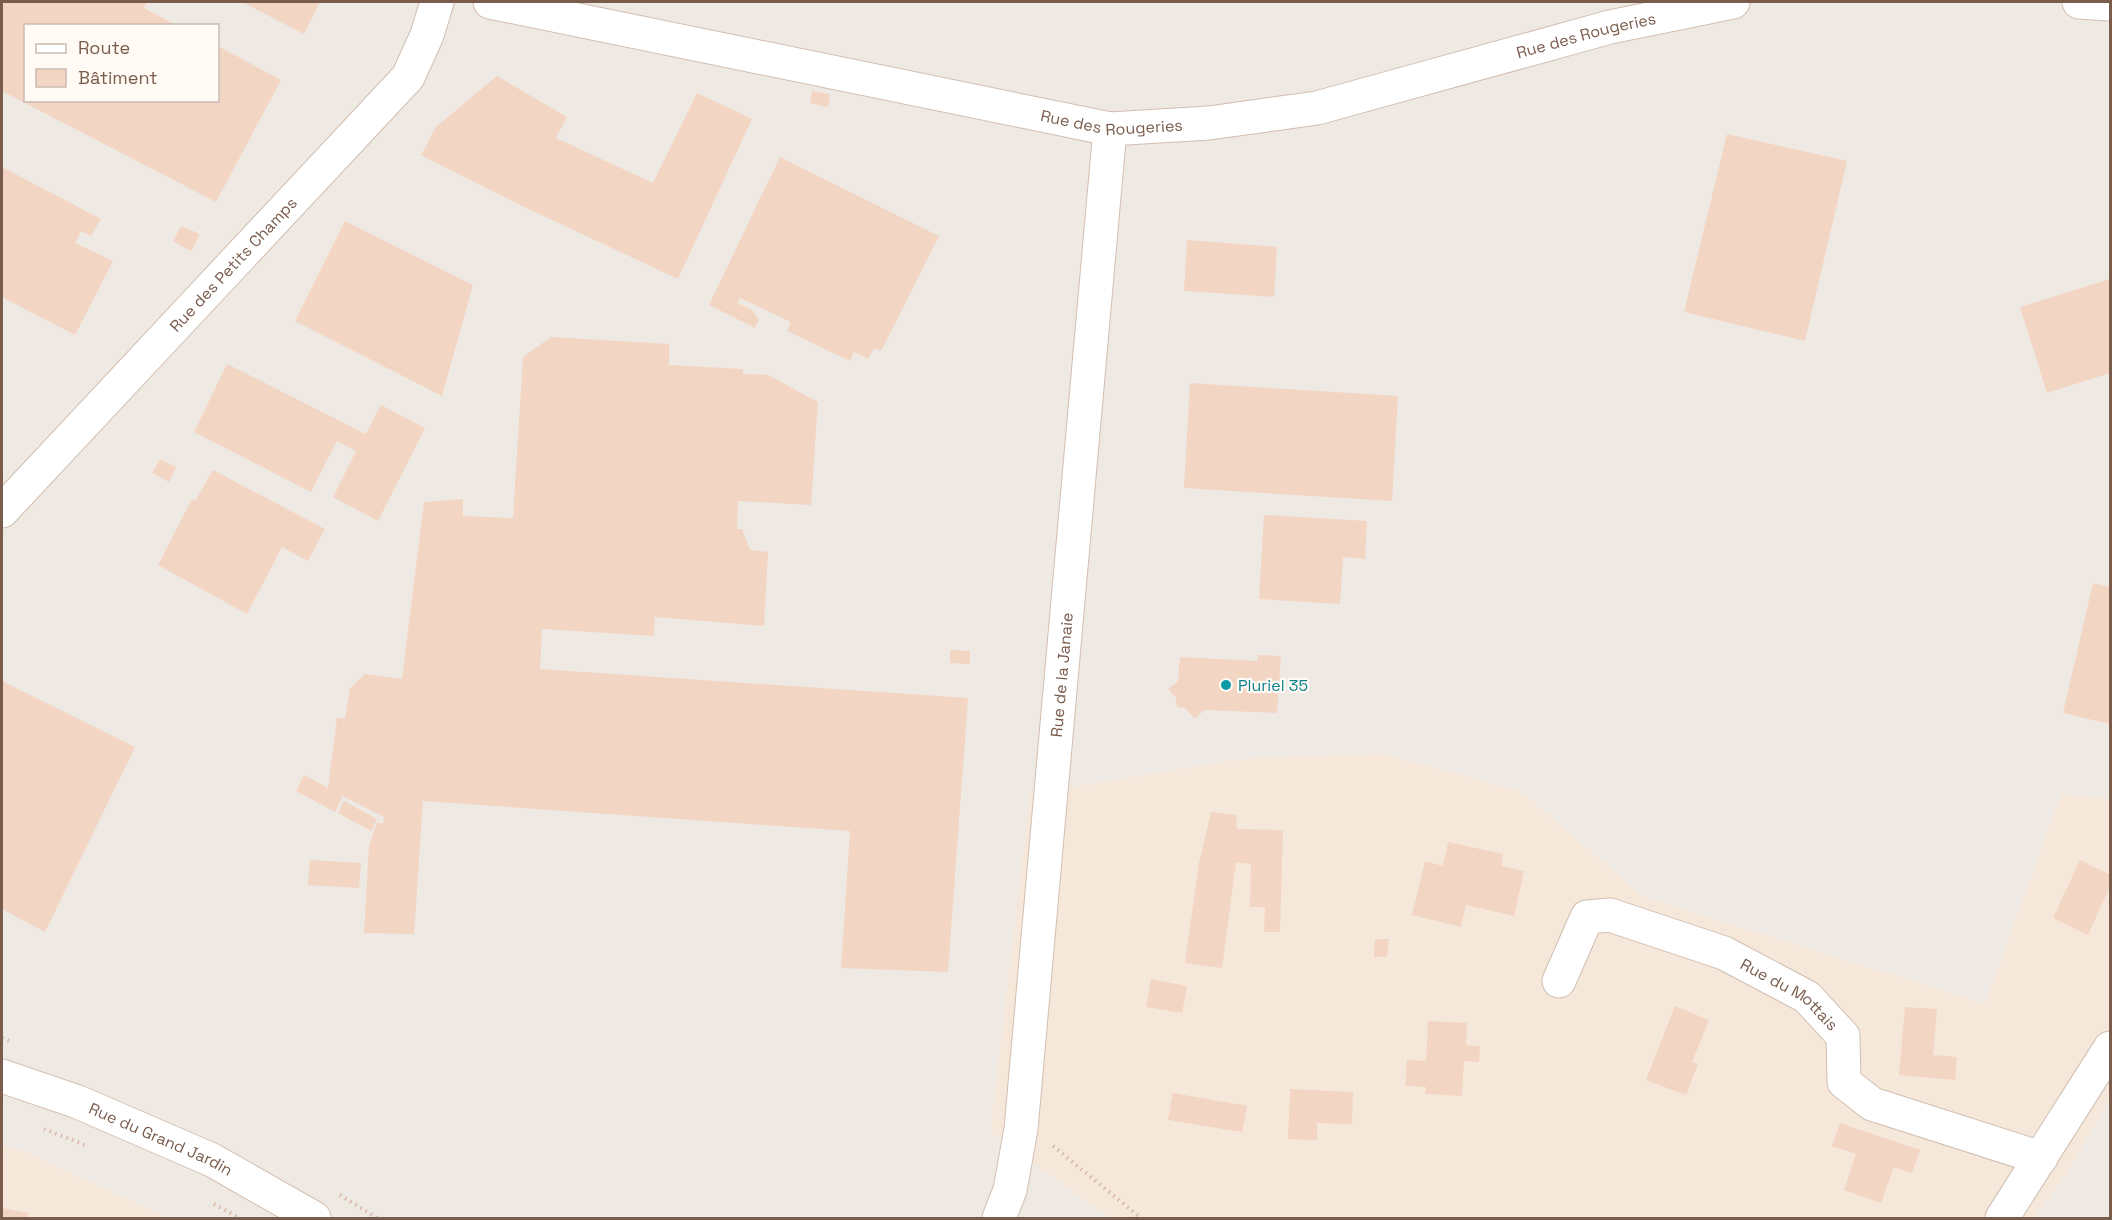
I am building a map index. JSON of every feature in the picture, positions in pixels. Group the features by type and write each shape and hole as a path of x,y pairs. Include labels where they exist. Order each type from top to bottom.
{"street":[{"name":"Rue des Petits Champs","path":"2,511 408,77 427,35 437,2"},
{"name":"Rue des Rougeries","path":"490,2 1110,129 1209,123 1317,108 1610,27 1733,2"},
{"path":"2079,2 2110,4"},
{"name":"Rue de la Janaie","path":"999,1218 1010,1190 1021,1129 1110,129"},
{"name":"Rue du Mottais","path":"1559,981 1587,916 1610,915 1724,953 1807,998 1843,1036 1844,1082 1872,1104 2041,1158"},
{"path":"2002,1218 2110,1048"},
{"name":"Rue du Grand Jardin","path":"2,1076 78,1102 212,1160 314,1218"}],"path":[{"path":"34,1125 89,1146"},
{"path":"1021,1129 1050,1144 1141,1218"},
{"path":"211,1202 239,1218"}],"shaded area":[{"path":"2,2 2110,2 2110,799 2061,794 1985,1003 1644,897 1521,791 1381,753 1240,759 1030,794 990,1133 1110,1218 168,1218 32,1154 2,1145"},
{"path":"1381,753 1521,791 1644,897 1984,1003 2061,794 2110,799 2110,1098 2069,1170 2034,1218 1110,1218 990,1133 1030,794 1240,759"},
{"path":"2110,1098 2110,1218 2034,1218 2069,1170"},
{"path":"2,1145 32,1154 168,1218 2,1218"}],"building":[{"path":"2,2 147,2 144,8 174,24 24,24 24,102 219,102 219,47 281,80 216,202 2,91"},
{"path":"242,2 320,2 304,34"},
{"path":"497,76 567,117 556,138 653,183 697,93 752,119 678,279 518,204 421,155 436,127"},
{"path":"812,91 830,94 828,107 810,103"},
{"path":"1727,134 1847,161 1805,341 1684,312"},
{"path":"780,157 939,236 881,351 874,348 868,359 854,352 850,361 787,331 791,322 740,298 738,303 752,310 759,319 755,328 709,305"},
{"path":"2,167 101,219 91,236 81,231 75,243 113,261 75,335 2,297"},
{"path":"345,221 473,285 442,396 295,321"},
{"path":"181,226 200,234 191,251 173,241"},
{"path":"1187,240 1277,247 1274,297 1184,291"},
{"path":"2110,279 2110,373 2047,393 2020,307"},
{"path":"551,337 669,344 669,365 743,369 743,374 768,375 818,402 811,505 738,501 737,529 742,529 750,550 768,552 764,626 655,617 654,636 542,629 540,669 968,698 948,972 841,968 850,831 423,801 414,934 364,933 369,846 377,822 383,824 384,817 343,796 335,812 296,791 304,775 328,788 337,718 345,718 350,688 365,674 402,679 424,502 463,499 463,516 513,518 523,357"},
{"path":"227,364 366,434 381,405 425,428 378,521 333,497 356,451 337,441 311,492 194,432"},
{"path":"1190,383 1398,396 1392,501 1184,488"},
{"path":"160,459 176,467 169,482 152,473"},
{"path":"213,470 325,529 308,561 282,547 247,614 158,565 192,499 195,501"},
{"path":"1264,515 1367,521 1365,559 1343,557 1340,604 1259,599"},
{"path":"2093,583 2110,587 2110,724 2063,713"},
{"path":"950,650 970,651 970,664 950,663"},
{"name":"Pluriel 35","path":"1258,655 1281,656 1277,713 1204,710 1195,719 1185,708 1177,707 1176,698 1168,689 1178,681 1180,657 1257,661"},
{"path":"2,681 135,747 45,932 2,909"},
{"path":"344,801 377,819 371,831 338,813"},
{"path":"1211,812 1236,815 1237,829 1283,830 1280,932 1264,932 1265,907 1250,907 1251,864 1236,862 1222,968 1185,963 1199,863"},
{"path":"1448,842 1503,854 1501,866 1524,871 1514,916 1466,905 1461,927 1412,915 1425,861 1443,866"},
{"path":"310,860 361,863 359,888 308,885"},
{"path":"2080,860 2110,875 2110,886 2088,935 2053,918"},
{"path":"1375,939 1389,939 1387,957 1374,957"},
{"path":"1151,979 1187,986 1182,1013 1146,1007"},
{"path":"1675,1006 1709,1020 1692,1062 1698,1064 1686,1095 1646,1080"},
{"path":"1905,1007 1937,1009 1933,1055 1957,1057 1955,1080 1899,1075"},
{"path":"1428,1021 1467,1023 1466,1045 1480,1046 1479,1062 1464,1061 1462,1096 1425,1094 1426,1087 1405,1086 1407,1060 1426,1061"},
{"path":"1290,1089 1353,1092 1352,1124 1317,1123 1317,1140 1288,1139"},
{"path":"1173,1093 1247,1106 1242,1132 1168,1120"},
{"path":"1840,1123 1920,1150 1912,1173 1894,1167 1881,1203 1844,1190 1856,1154 1832,1146"},
{"path":"2,1208 29,1213 28,1218 2,1218"}],"place":[{"name":"Pluriel 35","path":"1226,685"}]}
